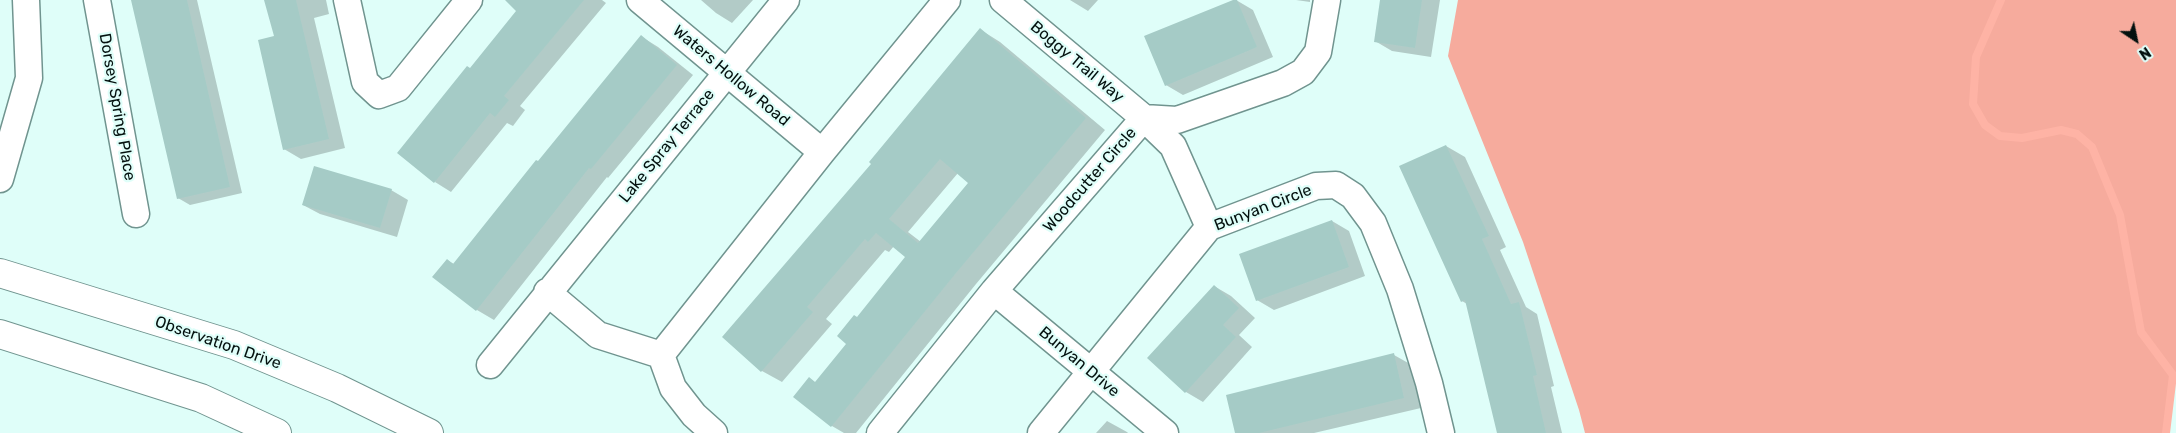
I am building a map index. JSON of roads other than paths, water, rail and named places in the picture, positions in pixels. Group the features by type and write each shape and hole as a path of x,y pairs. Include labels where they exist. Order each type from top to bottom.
{"street":[{"path":"0,179 29,78 26,0"},
{"name":"Dorsey Spring Place","path":"97,0 136,214"},
{"path":"347,0 366,82 379,95 398,88 469,0"},
{"name":"Waters Hollow Road","path":"640,0 822,152"},
{"name":"Lake Spray Terrace","path":"490,365 547,292 786,0"},
{"path":"661,355 822,152 947,0"},
{"name":"Boggy Trail Way","path":"1003,0 1144,118 1174,146 1209,227"},
{"name":"Woodcutter Circle","path":"880,433 994,291 1144,118 1177,120 1283,83 1303,72 1318,52 1327,0"},
{"name":"Bunyan Circle","path":"1041,433 1209,227 1316,186 1336,185 1353,196 1373,223 1400,289 1430,383 1442,433"},
{"name":"Observation Drive","path":"0,273 234,345 337,388 429,433"},
{"name":"Bunyan Drive","path":"994,291 1165,433"},
{"path":"547,292 598,335 661,355"},
{"path":"0,334 201,398 278,433"},
{"path":"661,355 673,388 694,415 714,433"}],"waterway":[{"path":"2001,0 1976,57 1973,104 1985,125 2000,136 2022,138 2061,130 2077,134 2092,147 2120,215 2141,332 2173,375 2166,433"}]}
